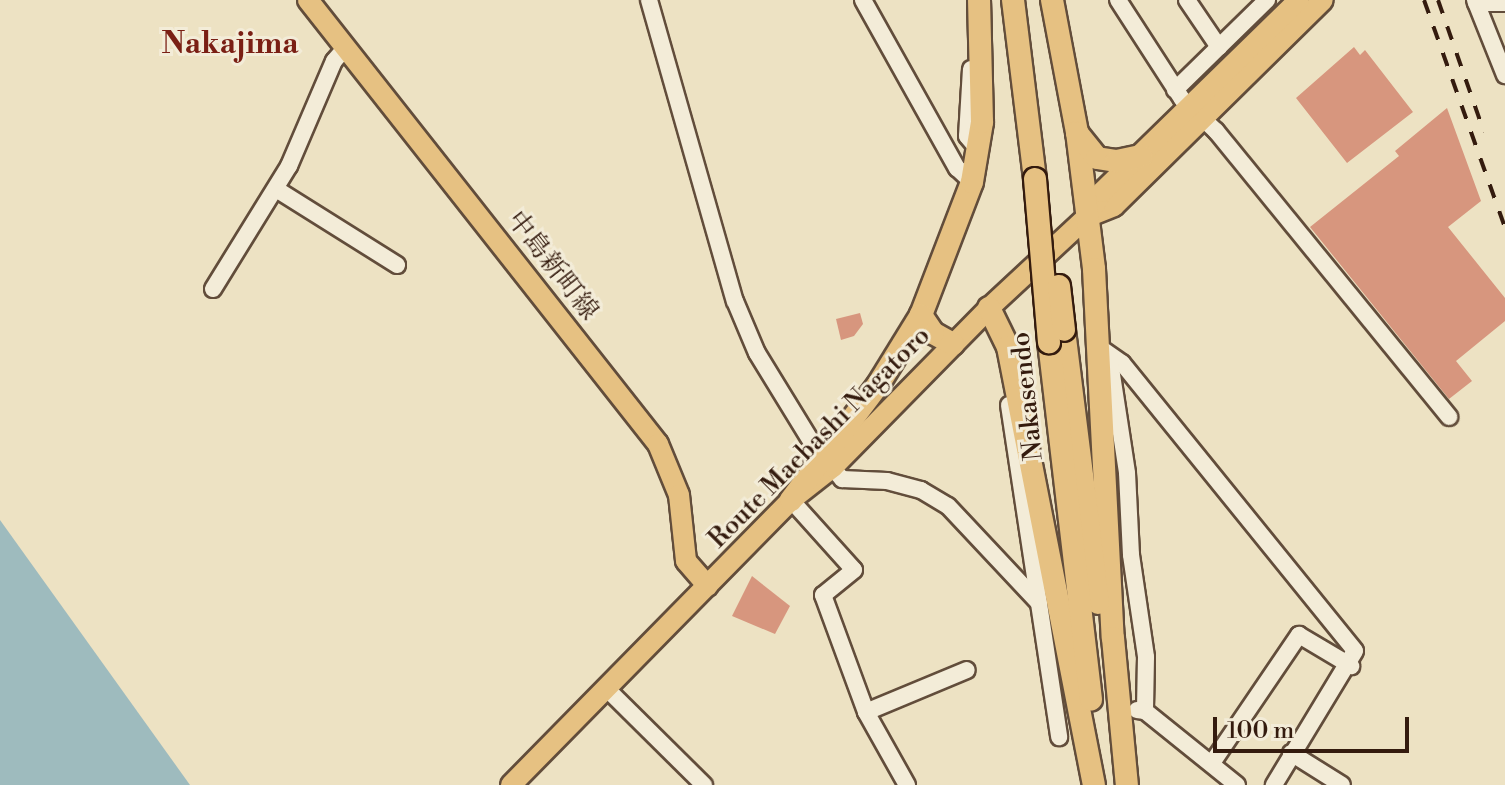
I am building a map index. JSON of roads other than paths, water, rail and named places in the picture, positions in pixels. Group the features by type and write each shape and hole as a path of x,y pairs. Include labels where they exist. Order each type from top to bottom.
{"highway":[{"path":"791,500 828,461 921,315 972,182 982,122 979,0"},
{"name":"Nakasendo","path":"1013,0 1041,176"},
{"name":"Nakasendo","path":"1028,0 1096,785"},
{"path":"1052,0 1077,132 1104,351 1113,638 1127,785"},
{"path":"1077,132 1097,158 1117,161 1141,156"},
{"path":"989,308 1008,347 1096,785"},
{"path":"921,315 933,333 953,344"},
{"name":"Nakasendo","path":"1057,336 1103,641 1114,785"}],"main road":[{"name":"中島新町線","path":"308,0 658,444 679,495 686,561 708,586"},
{"name":"Route Maebashi Nagatoro","path":"828,461 1087,217 1102,192 1299,0"},
{"name":"Route Maebashi Nagatoro","path":"1087,217 1114,206 1189,105 1323,0"},
{"name":"Route Maebashi Nagatoro","path":"511,785 602,696 791,500"}],"street":[{"path":"649,0 735,301 757,353 842,479 887,481 921,490 948,506 1039,603"},
{"path":"863,0 957,168 972,182"},
{"path":"968,0 972,35 967,136 978,149"},
{"path":"1118,0 1189,105 1449,417"},
{"path":"1187,0 1219,47"},
{"path":"1189,105 1219,47 1267,0"},
{"path":"1505,3 1475,2 1505,75"},
{"path":"213,289 307,133 334,61 346,47"},
{"path":"276,189 397,265"},
{"path":"1104,351 1122,363 1353,645 1351,666 1291,753 1274,785"},
{"path":"1104,351 1127,473 1131,555 1146,657 1140,711 1237,785"},
{"path":"1004,368 1039,603 1059,693 1059,737"},
{"path":"791,500 854,570 823,595 866,712 907,785"},
{"path":"1212,763 1299,635 1351,666"},
{"path":"866,712 967,670"},
{"path":"602,696 704,785"},
{"path":"1291,753 1342,785"}],"water":[{"path":"0,520 190,785 0,785"}],"railway":[{"path":"1424,0 1505,228"},
{"path":"1438,0 1484,132"}],"district":[{"name":"Nakajima","path":"230,44"}]}
